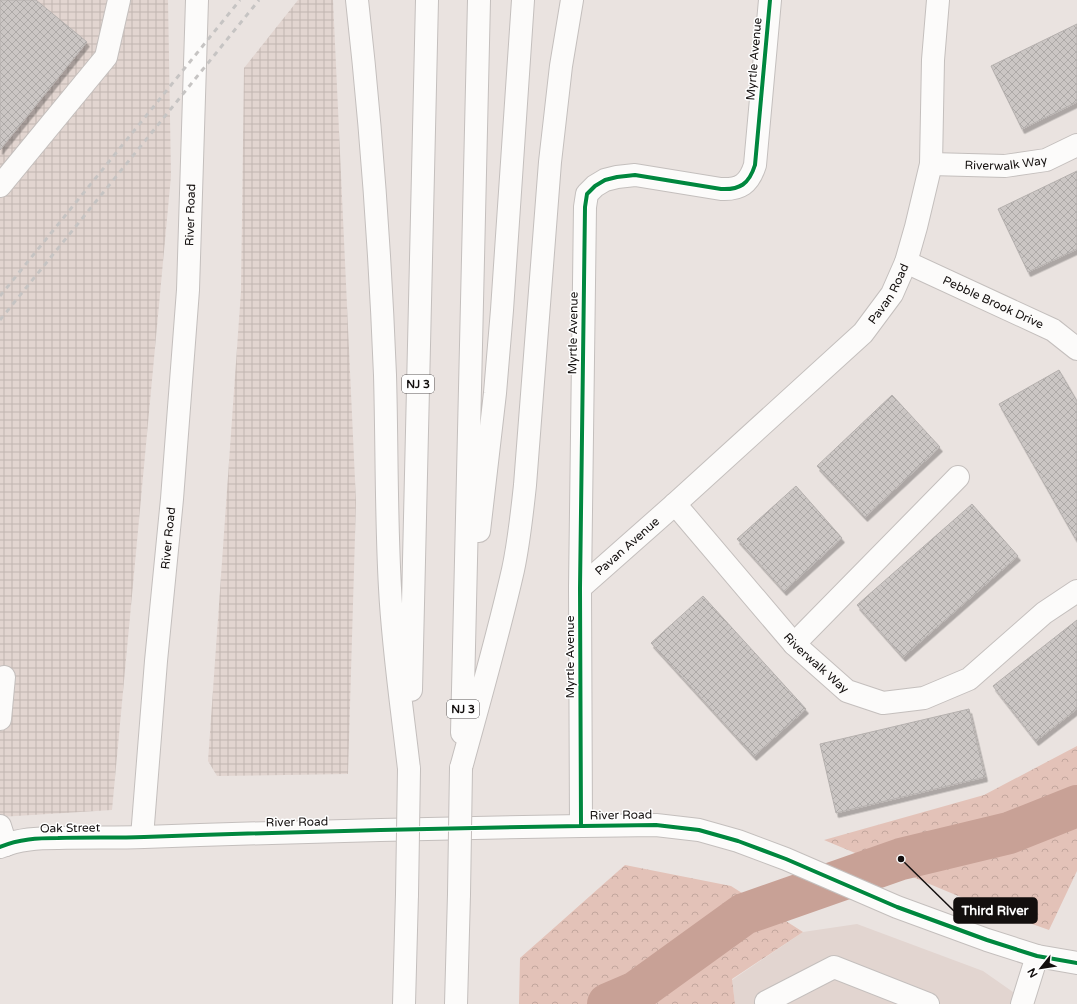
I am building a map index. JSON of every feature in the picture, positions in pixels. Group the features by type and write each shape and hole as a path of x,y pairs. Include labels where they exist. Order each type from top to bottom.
{"main road":[{"path":"0,186 106,57 119,0"},
{"name":"River Road","path":"197,0 188,290 172,499 156,661 142,837 210,834 656,825 699,830 738,841 786,859 897,907 987,940 1038,956 1077,963"},
{"path":"357,0 368,114 380,283 386,411 390,588 393,631 410,769"},
{"name":"NJ 3","path":"404,1004 427,0"},
{"name":"NJ 3","path":"456,1004 479,0"},
{"path":"464,649 486,478 496,378 502,310 522,0"},
{"path":"461,768 503,611 513,568 520,527 525,485 550,162 560,74 572,0"},
{"name":"Myrtle Avenue","path":"581,826 580,588 584,207 587,194 595,186 605,180 617,177 635,176 730,190 738,188 746,183 756,166 770,0"},
{"name":"Pavan Road","path":"675,504 863,333 892,294 906,262 932,164 933,60 938,0"},
{"name":"Riverwalk Way","path":"932,164 1005,166 1046,160 1077,145"},
{"name":"Pebble Brook Drive","path":"906,262 1053,330 1077,349"},
{"path":"794,644 958,477"},
{"name":"Pavan Avenue","path":"580,588 675,504"},
{"name":"Riverwalk Way","path":"675,504 794,644 847,691 883,703 924,698 969,679 1044,614 1077,591"},
{"path":"0,719 4,677"},
{"name":"Oak Street","path":"2,839 18,841 89,837 142,837"},
{"path":"1022,1004 1038,956"},
{"path":"767,1004 766,1002 834,967 928,1004"}],"shaded area":[{"path":"0,0 168,0 171,176 112,810 0,817"},
{"path":"298,0 333,0 356,502 348,774 217,776 208,761 241,291 244,68"},
{"path":"857,924 983,971 1030,1004 735,1004 732,980 803,932"}],"green space":[{"path":"1077,746 1077,871 1049,930 987,908 824,840 984,795"},
{"path":"625,865 731,886 803,932 732,979 735,1004 519,1004 520,958"}],"building":[{"path":"0,0 36,0 87,42 0,150"},
{"path":"1077,24 1077,102 1022,129 991,66"},
{"path":"1077,171 1077,249 1028,272 998,209"},
{"path":"1059,370 1077,401 1077,537 1075,538 999,404"},
{"path":"892,395 940,447 865,517 817,466"},
{"path":"796,486 842,538 784,591 737,539"},
{"path":"972,504 1018,556 903,657 857,605"},
{"path":"703,596 806,709 754,756 651,643"},
{"path":"1077,620 1077,709 1036,741 993,686"},
{"path":"969,709 985,777 836,813 820,744"}],"waterway":[{"path":"608,1004 636,992 744,914 901,859 1009,833 1077,806"}],"railway":[{"path":"0,296 240,0"},
{"path":"0,320 259,0"}],"cycle path":[{"path":"581,826 580,588 585,207 587,194 595,186 605,180 635,175 721,189 739,187 747,181 753,172 755,165 770,0"},
{"path":"0,847 21,841 43,838 656,825 699,830 738,841 786,859 897,907 987,940 1037,956 1077,963"}],"place":[{"name":"Third River","path":"901,859"}]}
